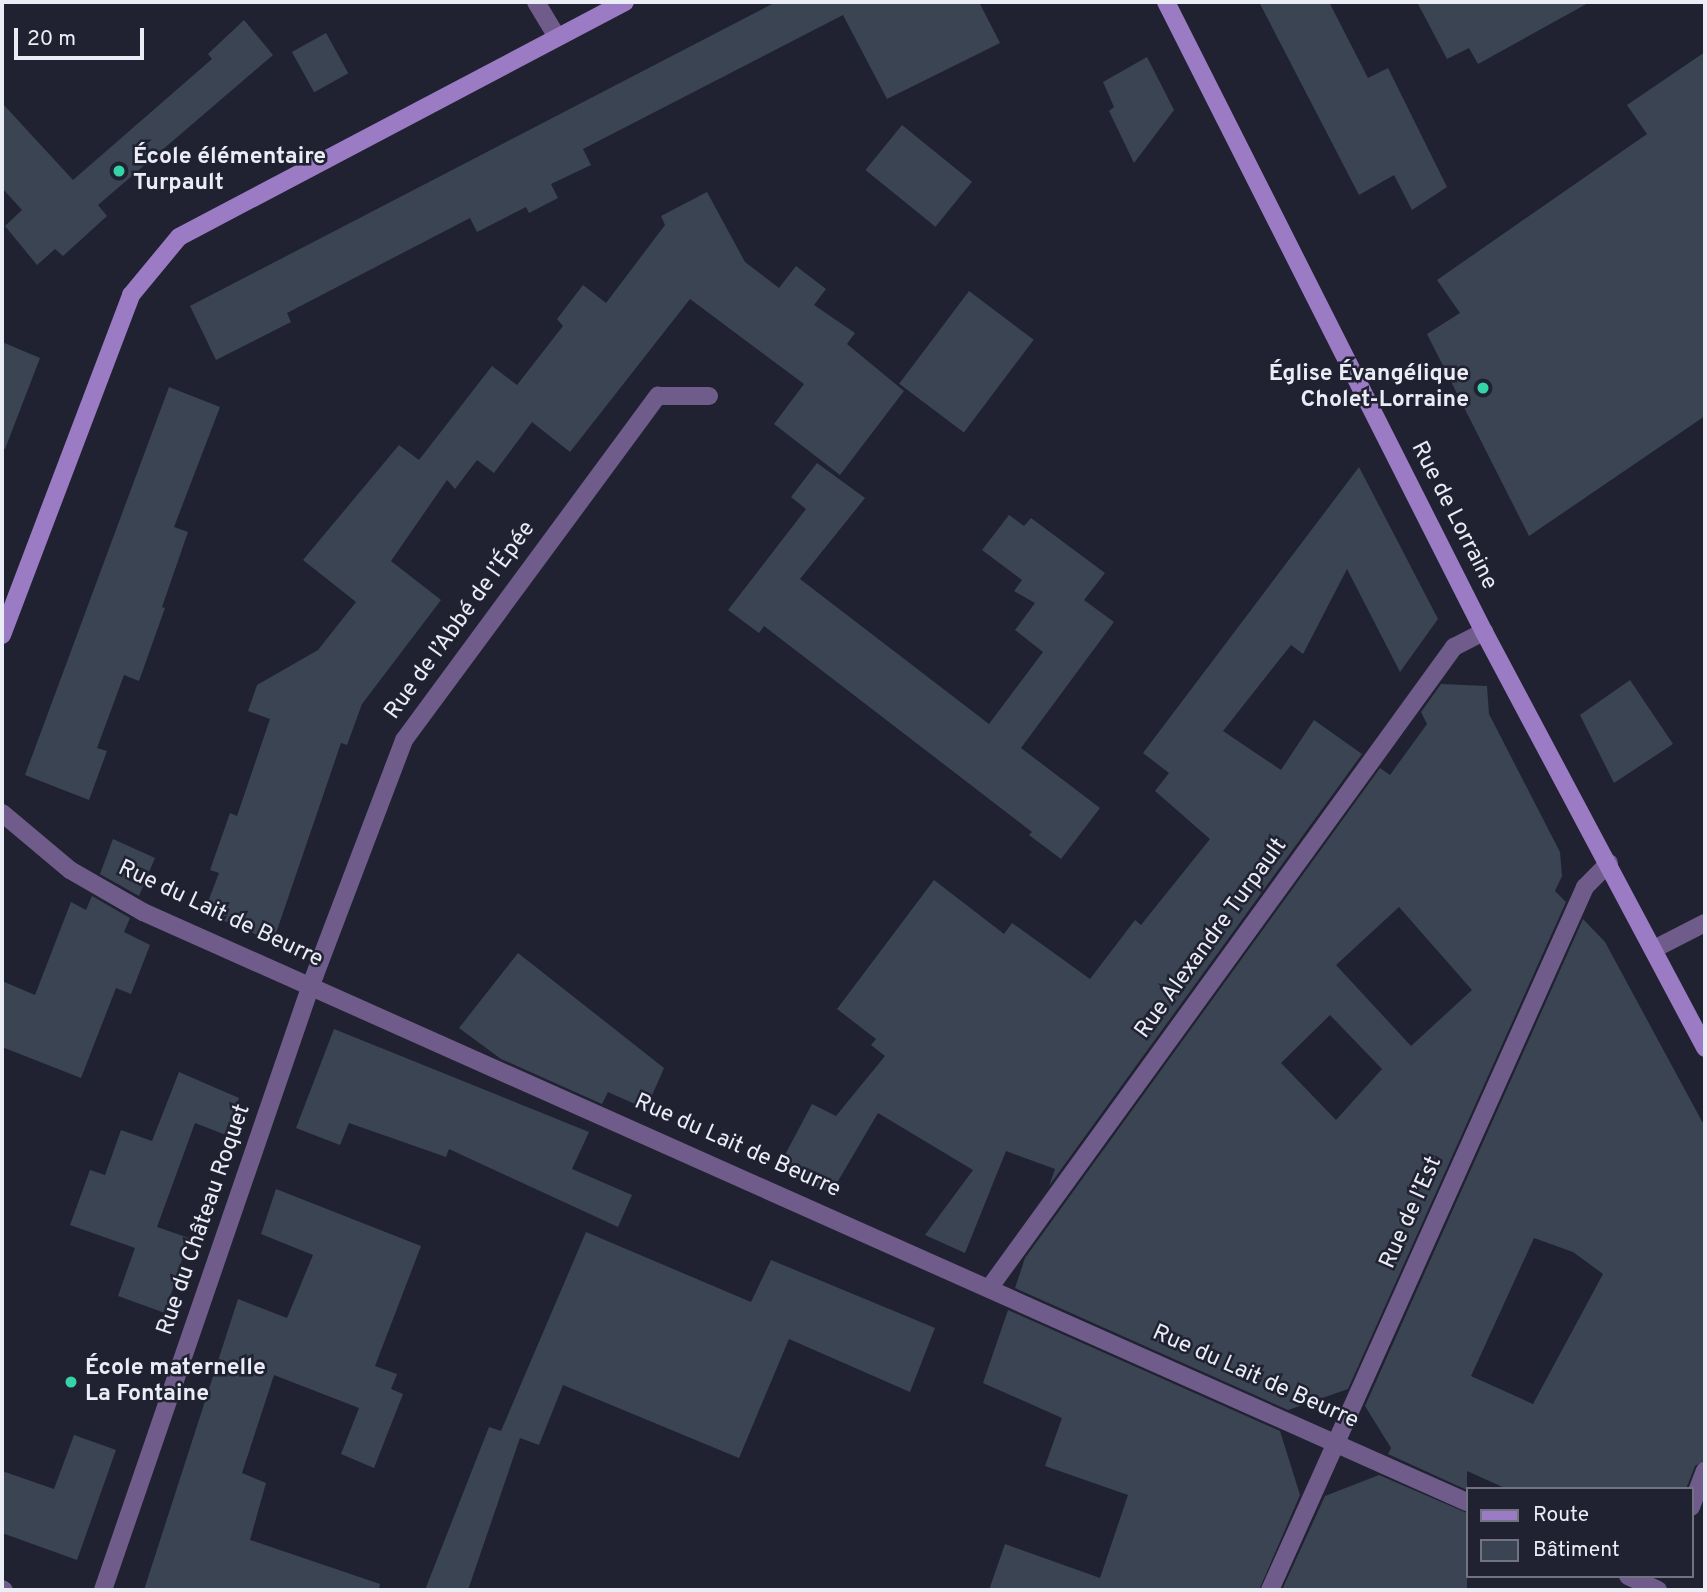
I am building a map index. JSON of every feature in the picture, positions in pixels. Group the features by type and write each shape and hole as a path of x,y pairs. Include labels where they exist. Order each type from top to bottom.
{"main road":[{"path":"2,635 131,295 179,237 625,2"},
{"name":"Rue de Lorraine","path":"1166,2 1484,632 1705,1048"}],"street":[{"path":"536,2 557,37"},
{"name":"Rue de l’Abbé de l’Épée","path":"311,985 404,740 658,396 709,396"},
{"name":"Rue Alexandre Turpault","path":"990,1287 1454,647 1484,632"},
{"name":"Rue du Lait de Beurre","path":"2,813 70,870 143,912 1337,1441 1466,1502"},
{"name":"Rue de l’Est","path":"1270,1590 1585,887 1609,863"},
{"path":"1654,949 1705,923"},
{"name":"Rue du Château Roquet","path":"103,1590 311,985"},
{"path":"1693,1502 1705,1471"},
{"path":"1632,1578 1658,1590"}],"building":[{"path":"776,2 979,2 1000,43 887,99 843,15 583,149 591,165 551,184 558,198 529,213 526,207 477,232 470,218 287,313 291,322 216,360 190,306"},
{"path":"1259,2 1329,2 1368,78 1388,68 1447,187 1412,210 1394,175 1359,195"},
{"path":"1417,2 1590,2 1478,64 1469,48 1447,59"},
{"path":"244,20 273,55 98,205 107,216 63,256 55,249 37,265 5,226 22,210 2,188 2,103 73,180 212,59 208,54"},
{"path":"326,33 348,73 314,92 292,52"},
{"path":"1705,52 1705,416 1529,536 1427,334 1460,313 1437,280 1647,134 1627,105"},
{"path":"1147,57 1174,110 1134,163 1109,111 1114,107 1103,82"},
{"path":"902,125 972,182 935,227 865,170"},
{"path":"707,192 745,262 779,288 796,266 826,289 814,305 855,333 847,344 904,391 840,475 774,424 804,384 690,299 570,452 532,422 494,473 477,460 455,489 447,480 391,561 441,600 362,704 347,745 341,743 273,942 204,912 219,873 210,870 230,813 237,816 270,719 248,711 257,685 318,650 356,602 303,560 399,445 419,460 492,366 517,385 563,326 557,319 583,285 606,303 665,225 661,216"},
{"path":"969,291 1034,340 964,432 899,384"},
{"path":"2,342 40,358 5,449 2,449"},
{"path":"169,387 220,407 174,527 188,532 162,607 165,608 139,681 124,675 97,748 107,751 89,800 25,775"},
{"path":"817,463 865,498 800,579 989,724 1043,652 1015,630 1035,603 1014,591 1022,580 982,550 1009,515 1024,526 1031,518 1105,573 1084,600 1114,622 1021,748 1100,808 1061,859 1029,835 1032,832 764,626 759,633 728,610 806,509 791,497"},
{"path":"1359,467 1438,619 1400,672 1347,569 1303,654 1291,645 1223,731 1281,770 1314,720 1362,754 1049,1186 1055,1169 1006,1151 965,1253 925,1235 973,1170 878,1113 831,1193 778,1168 812,1104 836,1116 885,1056 871,1045 876,1039 837,1009 934,880 1004,934 1012,923 1090,979 1135,920 1141,925 1210,839 1155,791 1169,773 1143,753"},
{"path":"1630,680 1673,744 1614,783 1580,715"},
{"path":"1441,684 1487,686 1489,714 1560,852 1562,876 1555,891 1566,902 1348,1389 1288,1410 1015,1288 1025,1258 1380,768 1390,775 1427,724 1421,712","holes":["1399,907 1472,990 1411,1046 1336,965","1330,1015 1382,1069 1336,1120 1281,1063"]},
{"path":"113,839 155,858 139,896 100,874"},
{"path":"92,896 130,918 124,932 150,945 131,994 116,988 81,1078 2,1047 2,981 35,995 71,902 86,910"},
{"path":"1583,919 1605,942 1705,1127 1705,1460 1695,1466 1687,1487 1503,1487 1467,1471 1466,1490 1388,1454 1391,1448 1365,1406","holes":["1534,1238 1573,1252 1603,1274 1533,1404 1471,1376"]},
{"path":"518,953 664,1068 646,1109 608,1092 602,1104 501,1059 459,1028"},
{"path":"334,1029 589,1132 572,1169 632,1195 618,1227 449,1149 446,1157 349,1123 340,1145 296,1128"},
{"path":"179,1072 239,1098 226,1135 195,1123 157,1227 189,1238 165,1313 118,1296 135,1248 70,1225 90,1170 105,1175 121,1130 152,1141"},
{"path":"276,1189 421,1246 375,1366 397,1374 391,1389 403,1394 374,1468 341,1454 359,1408 274,1375 242,1473 266,1483 250,1540 380,1584 379,1590 144,1590 238,1299 287,1318 313,1255 261,1234"},
{"path":"586,1232 751,1302 771,1260 935,1328 910,1392 789,1339 739,1458 563,1385 539,1445 512,1435 520,1438 468,1590 425,1590 489,1427 501,1431"},
{"path":"1008,1310 1280,1431 1300,1495 1259,1590 989,1590 1005,1544 1100,1578 1128,1495 1045,1466 1062,1418 983,1383"},
{"path":"74,1435 116,1450 77,1560 2,1533 2,1471 54,1489"},
{"path":"1379,1475 1466,1513 1467,1590 1282,1590 1325,1496"}],"place":[{"name":"École élémentaire Turpault","path":"119,171"},
{"name":"Église Évangélique Cholet-Lorraine","path":"1483,388"},
{"name":"École maternelle La Fontaine","path":"71,1382"}]}
